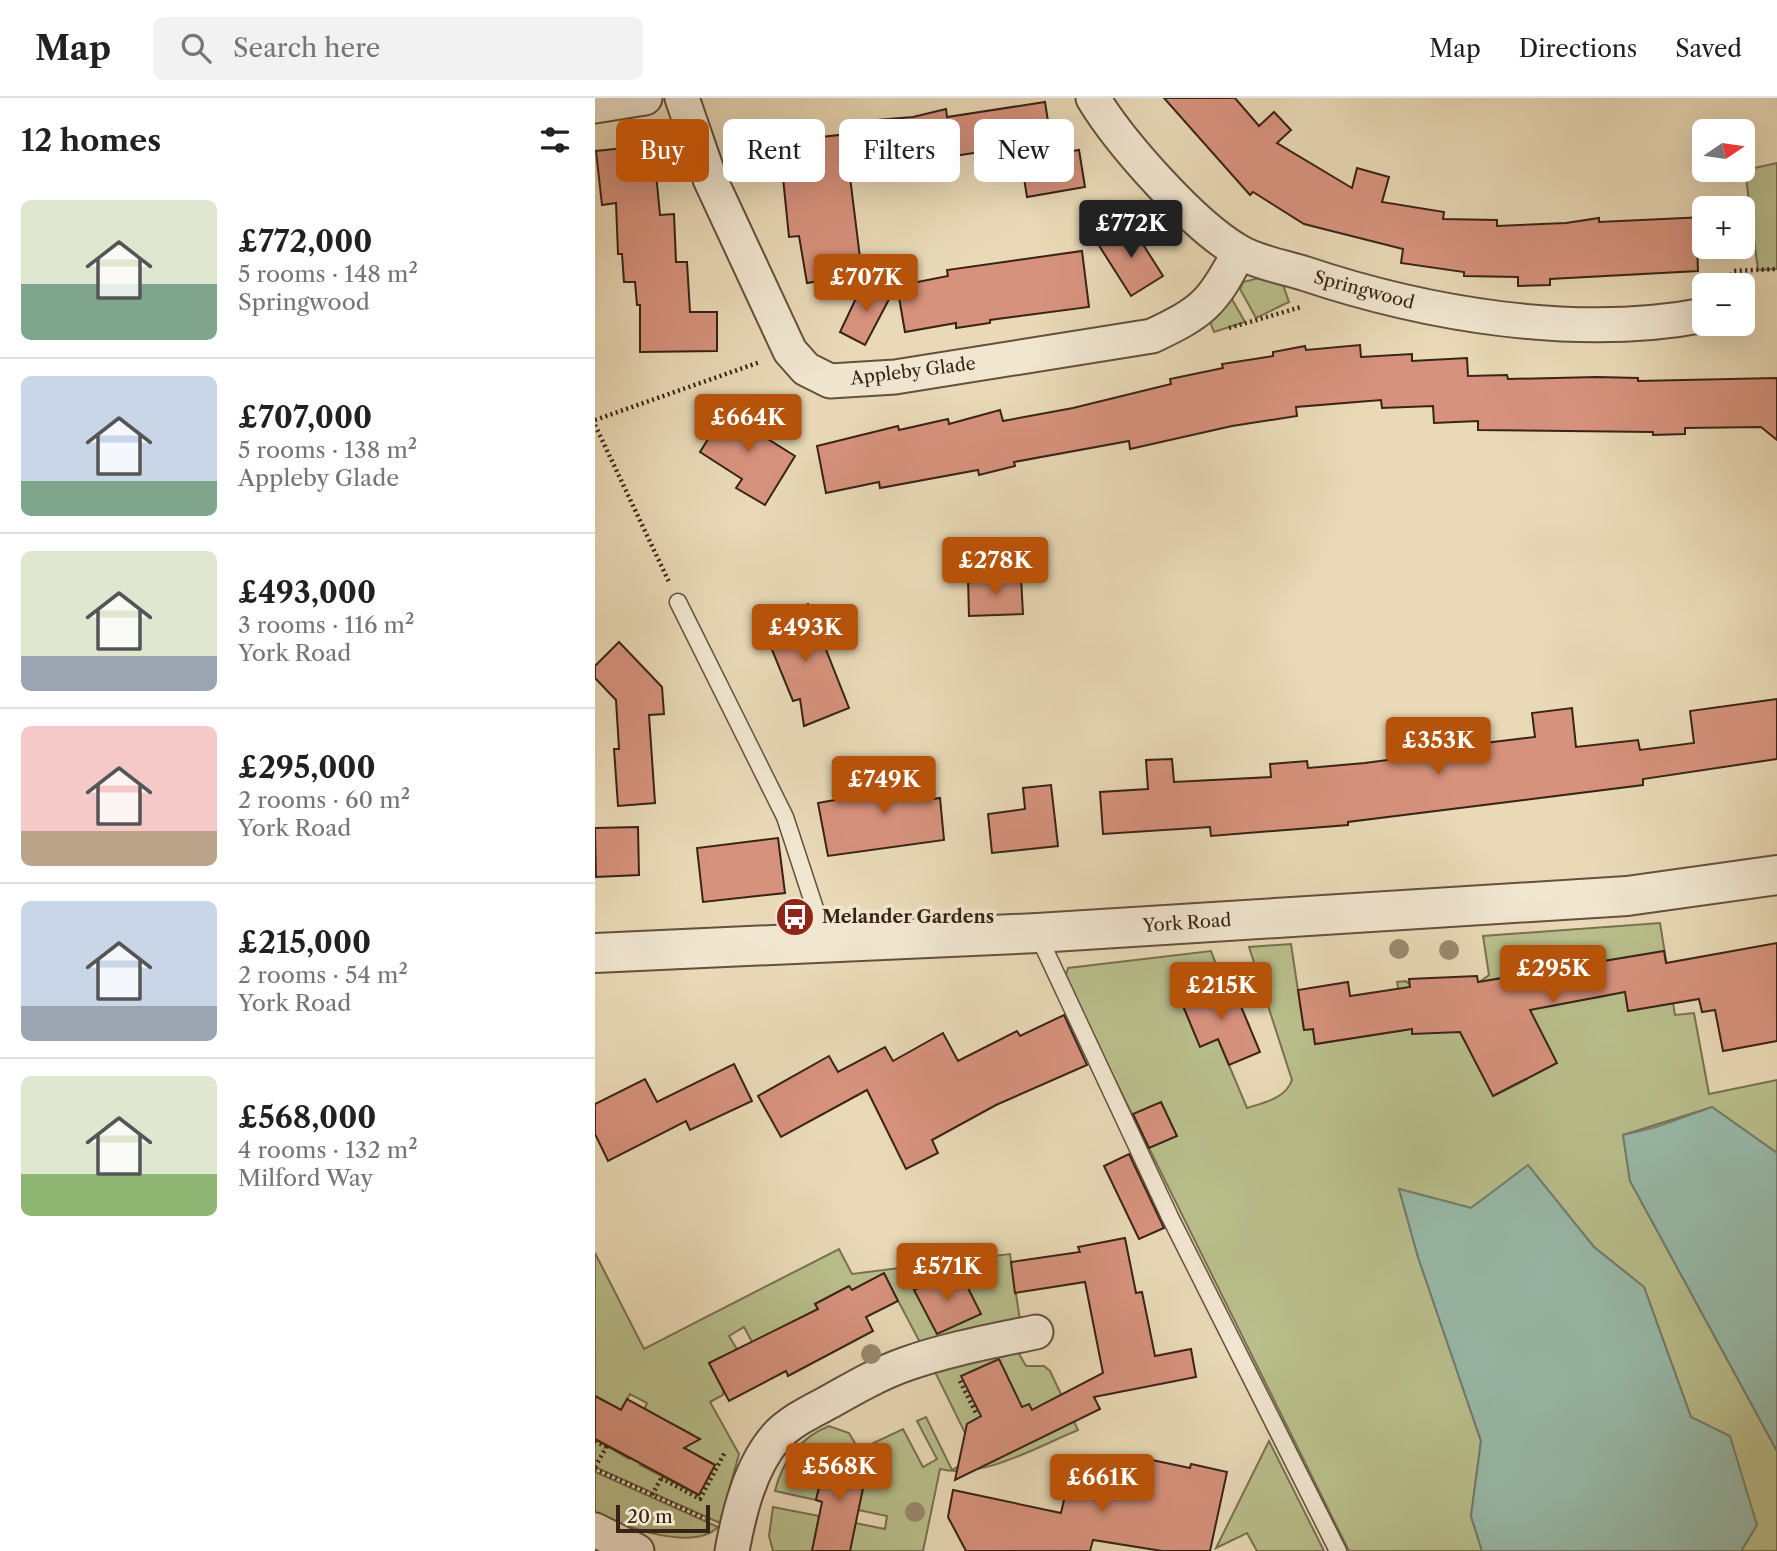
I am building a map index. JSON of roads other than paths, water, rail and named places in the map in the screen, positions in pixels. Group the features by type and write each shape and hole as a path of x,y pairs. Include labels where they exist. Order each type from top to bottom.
{"street":[{"path":"595,106 645,98"},
{"name":"Appleby Glade","path":"682,98 710,179 790,351 806,369 830,381 895,376 1152,336 1190,318 1208,303 1221,288 1239,252"},
{"name":"Springwood","path":"1093,98 1116,129 1172,193 1239,252 1355,290 1464,314 1619,324 1692,316"},
{"name":"York Road","path":"595,953 1037,933 1627,896 1777,875"},
{"path":"734,1542 759,1463 777,1436 821,1406 904,1364 1036,1332"},
{"path":"595,1531 637,1551"}],"lane":[{"path":"678,602 785,817 826,942"},
{"path":"1037,933 1170,1217 1338,1551"}],"place":[{"name":"Melander Gardens","path":"795,917"}]}
